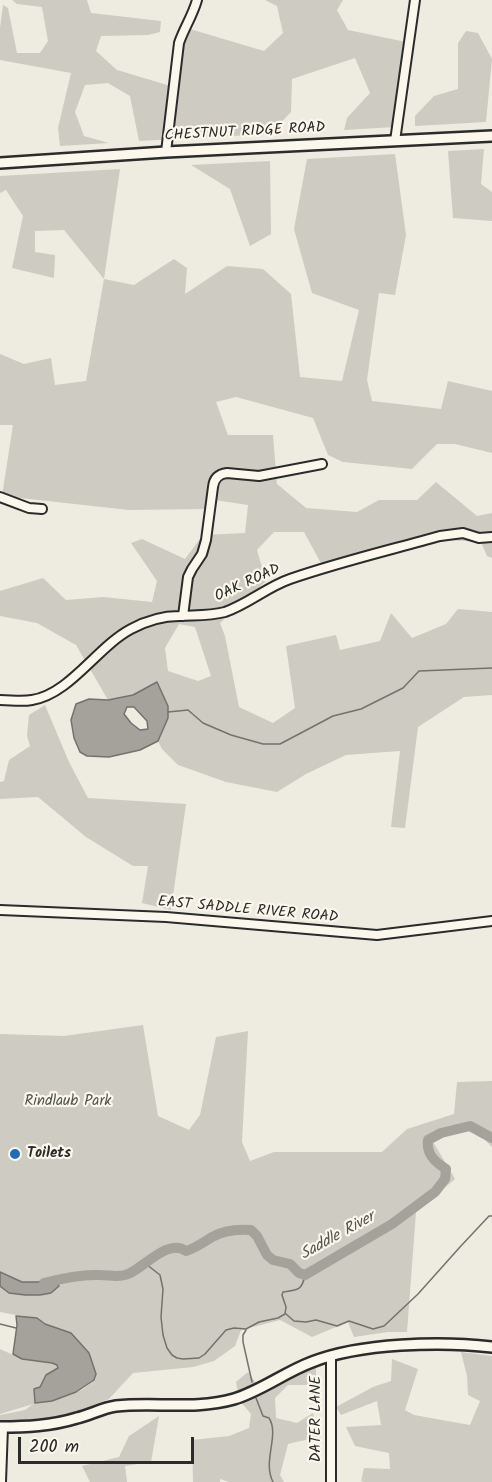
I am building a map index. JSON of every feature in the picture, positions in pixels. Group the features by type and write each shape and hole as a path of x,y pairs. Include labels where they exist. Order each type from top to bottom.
{"main road":[{"name":"CHESTNUT RIDGE ROAD","path":"0,163 166,152 492,136"},
{"path":"1,1427 52,1425 114,1407 201,1404 235,1399 294,1369 331,1356 381,1347 467,1344 492,1347"}],"street":[{"path":"166,152 179,43 197,0"},
{"path":"394,141 415,0"},
{"path":"183,616 188,577 204,548 214,483 219,476 227,473 259,476 322,464"},
{"path":"0,497 29,508 42,509"},
{"name":"OAK ROAD","path":"0,700 30,700 49,695 64,685 119,636 152,620 222,613 291,579 440,536 463,533 479,538 492,537"},
{"name":"EAST SADDLE RIVER ROAD","path":"0,910 166,917 377,935 492,921"},
{"name":"DATER LANE","path":"331,1356 331,1482"},
{"path":"1,1427 2,1482"}],"green space":[{"path":"12,0 87,0 91,13 161,21 160,32 148,35 101,36 96,51 117,70 174,87 183,27 264,51 283,33 277,6 265,0 343,0 337,10 348,30 406,42 395,127 344,130 347,118 370,93 355,58 292,79 291,112 270,134 139,141 130,96 108,83 85,85 75,112 84,136 109,143 60,146 58,128 71,73 0,60 3,5 8,8 17,53 40,53 48,41 42,7 17,4"},
{"path":"466,31 478,33 492,59 486,122 415,126 415,116 434,96 458,89 458,43"},
{"path":"484,149 481,184 492,192 492,221 453,218 448,151"},
{"path":"395,154 406,235 395,295 379,293 367,380 372,401 441,409 448,381 492,391 492,453 455,444 437,444 412,469 343,462 328,455 313,418 236,397 216,402 228,435 273,435 277,484 306,508 357,512 379,500 417,500 436,482 477,516 492,513 492,558 487,556 481,542 448,540 420,548 323,567 304,532 274,532 257,550 266,581 220,623 225,636 239,707 273,723 295,708 286,646 336,635 340,650 380,641 391,613 412,638 446,624 458,609 492,612 492,695 464,697 418,727 405,828 391,827 400,751 346,755 306,774 277,792 226,782 178,765 162,749 158,741 168,718 168,706 157,682 133,695 108,700 76,645 37,623 0,616 0,591 43,578 66,600 103,597 152,602 157,581 131,543 142,539 185,559 203,535 245,533 248,505 208,499 206,509 129,510 2,496 13,425 0,425 0,354 24,364 51,358 55,385 86,381 104,279 134,285 174,259 187,268 185,294 227,266 263,269 291,294 300,377 342,381 359,310 312,293 294,229 307,159","holes":["179,624 195,627 211,676 198,681 168,671 165,648"]},
{"path":"270,161 271,234 250,246 230,189 191,165"},
{"path":"120,169 104,279 64,230 35,231 35,252 55,255 54,278 12,268 23,216 6,190 0,193 0,176"},
{"path":"45,705 69,762 88,798 186,804 171,910 142,903 148,866 133,866 86,837 38,797 0,799 0,782 4,781 9,760 30,746 27,736 29,715"},
{"name":"Rindlaub Park","path":"143,1025 158,1116 189,1130 200,1115 216,1037 248,1031 242,1142 250,1161 274,1152 382,1152 407,1129 454,1114 457,1082 492,1081 492,1147 473,1128 432,1140 455,1179 416,1212 407,1332 354,1337 348,1322 312,1337 280,1320 241,1330 235,1346 214,1361 193,1367 133,1373 109,1399 62,1418 37,1421 0,1420 0,1415 25,1410 33,1404 0,1414 0,1349 22,1359 57,1365 58,1369 46,1375 40,1387 34,1389 35,1403 76,1393 90,1384 96,1378 96,1374 71,1333 32,1317 0,1312 0,1034 64,1036"},
{"path":"461,1352 492,1356 492,1482 361,1481 364,1468 390,1469 389,1453 355,1446 346,1427 381,1425 377,1401 341,1415 336,1407 373,1387 391,1381 392,1359 418,1369 405,1410 414,1415 470,1425 480,1401 468,1395 467,1376"},
{"path":"316,1365 316,1385 288,1385 275,1398 276,1418 297,1423 313,1413 318,1437 288,1444 280,1475 284,1482 229,1482 220,1479 220,1482 193,1482 192,1440 229,1436 249,1428 251,1414 240,1401 236,1382 248,1372 263,1393 295,1373"},
{"path":"159,1416 151,1462 125,1466 127,1482 90,1482 82,1466 119,1457 129,1436"}],"shaded area":[{"path":"157,682 168,706 168,718 158,741 140,750 109,757 87,756 80,752 74,738 71,720 76,704 89,699 108,700 133,695","holes":["127,707 134,707 147,721 148,729 140,730 124,714"]},
{"path":"0,1272 22,1282 38,1282 55,1278 59,1286 51,1293 40,1295 9,1293 0,1286"},
{"path":"16,1316 37,1318 45,1324 71,1333 89,1353 96,1374 94,1380 76,1392 52,1401 35,1403 34,1389 40,1387 46,1375 58,1368 52,1363 22,1359 13,1354"}],"waterway":[{"path":"168,712 188,710 203,723 231,735 263,744 280,744 333,716 361,709 403,688 419,671 492,668"},
{"name":"Saddle River","path":"44,1283 79,1276 125,1275 164,1251 172,1248 186,1251 231,1230 251,1230 257,1236 267,1255 273,1260 290,1264 299,1273 305,1275 392,1224 435,1192 445,1179 446,1169 432,1157 428,1149 428,1140 441,1133 470,1126 492,1138"},
{"path":"286,1314 294,1321 316,1320 337,1326 349,1321 373,1329 384,1326 418,1294 489,1216 492,1216"},
{"path":"146,1264 160,1275 163,1289 161,1317 167,1348 172,1355 183,1359 199,1358 205,1354 226,1330 246,1329 259,1322 285,1314 283,1292 298,1289 305,1275"},
{"path":"0,1324 16,1328"},
{"path":"246,1330 243,1342 252,1382"},
{"path":"256,1398 263,1416 269,1418 272,1425 269,1466 273,1482"}],"place":[{"name":"Toilets","path":"15,1154"}]}
